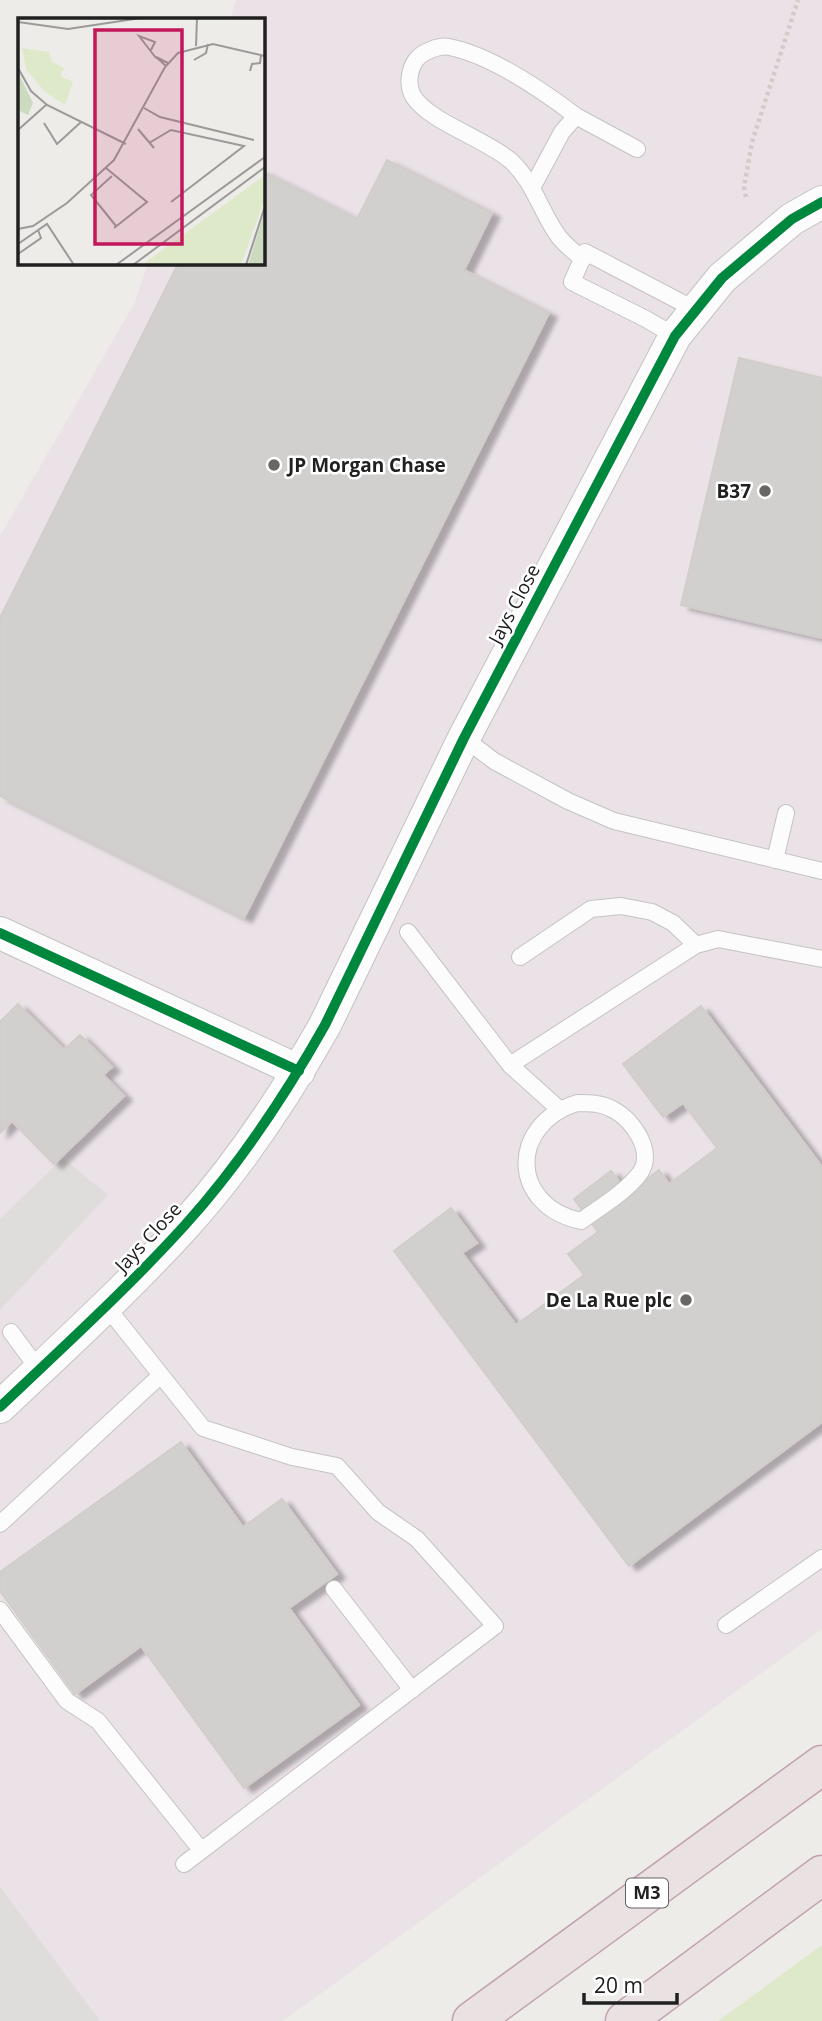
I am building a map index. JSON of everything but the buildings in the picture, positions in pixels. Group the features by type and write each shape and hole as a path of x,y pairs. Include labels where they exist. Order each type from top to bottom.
{"highway":[{"name":"M3","path":"472,2021 822,1765"},
{"path":"625,2021 822,1875"}],"street":[{"name":"Jays Close","path":"0,1407 106,1307 186,1224 258,1134 325,1025 464,738 675,336 722,278 792,219 822,202"},
{"path":"0,933 299,1070"}],"lane":[{"path":"583,259 559,237 523,175 501,154 420,104 410,87 411,69 418,57 432,49 447,46 469,53 525,82 576,116 637,149"},
{"path":"532,188 562,132 576,116"},
{"path":"675,336 572,282 585,252 696,310"},
{"path":"464,738 495,761 568,802 614,821 822,871"},
{"path":"775,860 786,813"},
{"path":"520,957 591,909 621,906 652,912 673,923 696,945"},
{"path":"408,932 510,1065 559,1109"},
{"path":"510,1065 696,945 718,939 822,959"},
{"path":"577,1103 596,1103 615,1110 629,1121 635,1130 645,1157 642,1171 631,1183 581,1221 566,1218 549,1209 536,1194 528,1176 527,1156 532,1137 543,1121 559,1109 577,1103"},
{"path":"106,1307 203,1428 292,1457 337,1466 378,1512 417,1539 495,1626 184,1864"},
{"path":"11,1332 39,1370"},
{"path":"0,1524 161,1376"},
{"path":"726,1625 822,1558"},
{"path":"334,1589 412,1690"},
{"path":"0,1610 67,1701 99,1721 201,1850"}],"path":[{"path":"746,197 744,187 752,142 798,0"}],"shaded area":[{"path":"236,0 822,0 822,1629 283,2021 0,2021 0,536 135,302 148,264 264,264 264,18 230,18"},
{"path":"63,1158 108,1195 0,1310 0,1219"},
{"path":"0,1887 100,2021 0,2021"}],"green space":[{"path":"822,1945 822,2021 718,2021"}],"cycle path":[{"path":"0,1407 163,1249 205,1202 261,1129 325,1025 464,738 675,336 722,278 792,219 822,202"},
{"path":"0,933 299,1071"}],"place":[{"name":"JP Morgan Chase","path":"274,465"},
{"name":"B37","path":"765,491"},
{"name":"De La Rue plc","path":"686,1300"}]}
